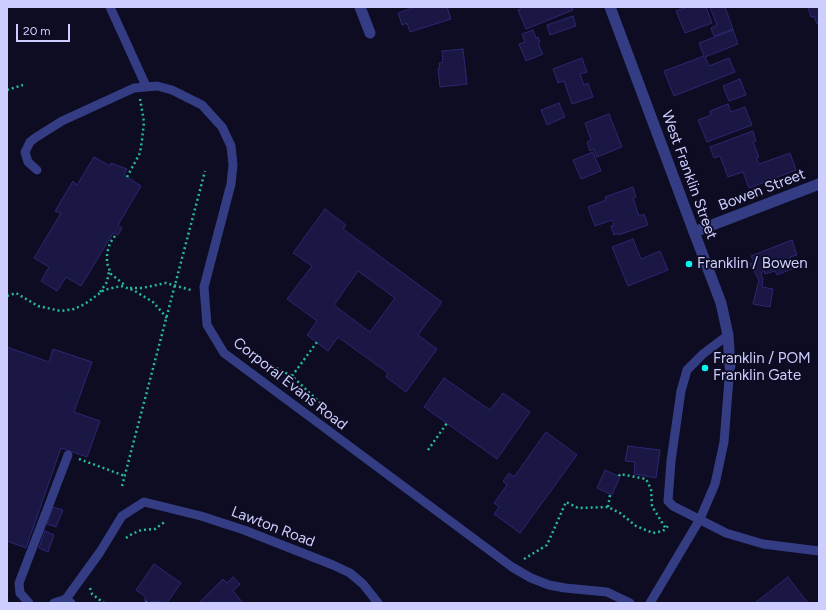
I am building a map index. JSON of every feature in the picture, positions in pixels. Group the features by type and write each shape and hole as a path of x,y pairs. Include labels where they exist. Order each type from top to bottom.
{"street":[{"path":"360,7 370,33"},
{"name":"West Franklin Street","path":"610,7 721,303 728,335 730,366"},
{"name":"Bowen Street","path":"694,232 819,184"}],"lane":[{"path":"110,7 146,86"},
{"name":"Corporal Evans Road","path":"37,170 28,162 25,152 30,142 62,121 135,88 157,86 172,90 202,105 213,115 222,127 231,146 233,165 232,184 204,287 207,325 214,340 224,353 239,366 347,446 530,578 565,588 608,592 630,603"},
{"path":"728,335 703,354 687,370 681,391 668,501 673,506 726,533 763,544 819,551"},
{"name":"West Franklin Street","path":"700,519 715,484 724,442 730,366"},
{"path":"28,603 20,593 18,583 68,455"},
{"name":"Lawton Road","path":"69,601 122,516 144,502 170,508 244,530 334,565 350,573 363,584 378,603"},
{"path":"650,603 700,519"},
{"path":"54,603 69,601"}],"path":[{"path":"7,90 23,85"},
{"path":"126,177 140,152 144,122 141,102 135,88"},
{"path":"122,486 205,172"},
{"path":"99,294 107,282 109,269 107,253 110,243 115,236"},
{"path":"109,269 115,278 128,288 153,302 167,318"},
{"path":"7,296 16,293 38,306 61,311 74,309 85,304 99,294 121,286 135,289 166,283 192,291"},
{"path":"292,376 317,342"},
{"path":"250,358 252,356 292,376 336,417 347,446"},
{"path":"428,450 447,423"},
{"path":"68,455 125,476"},
{"path":"619,476 620,474 647,478 652,506 666,529"},
{"path":"608,507 610,494"},
{"path":"512,566 547,545 566,502 578,508 608,507 646,530 658,532 666,529 670,524"},
{"path":"121,544 132,534 155,529 162,525 167,520 170,508"},
{"path":"90,586 92,594 104,603"}],"building":[{"path":"415,7 447,7 451,19 410,32 407,23 402,25 398,13"},
{"path":"520,7 572,7 573,10 526,29 518,10 521,9"},
{"path":"687,7 706,7 712,23 685,33 676,11"},
{"path":"710,7 725,7 733,29 714,36 711,28 717,25"},
{"path":"808,7 819,7 819,23 817,24 814,16 811,17"},
{"path":"573,16 576,26 550,35 547,25"},
{"path":"533,30 536,38 538,37 540,42 538,43 543,54 526,61 519,44 525,42 522,34"},
{"path":"733,30 738,44 705,57 709,66 729,58 735,72 674,96 664,71 704,56 699,43"},
{"path":"463,49 467,84 440,87 438,68 440,68 439,63 443,62 442,51"},
{"path":"582,58 587,72 580,74 584,85 588,83 593,97 572,104 564,81 558,83 553,69"},
{"path":"740,79 746,95 729,101 723,86"},
{"path":"559,103 565,117 547,125 541,110"},
{"path":"728,104 731,112 745,107 752,125 707,142 698,120 711,115 710,111"},
{"path":"609,114 622,147 597,157 594,149 590,151 587,142 591,140 585,123"},
{"path":"753,131 756,141 753,142 759,157 756,158 759,164 790,153 796,170 749,188 743,172 728,177 720,156 714,158 710,147"},
{"path":"593,152 601,171 581,179 573,160"},
{"path":"94,157 110,166 111,163 127,169 124,175 141,186 118,225 122,228 118,235 113,233 81,286 66,277 57,291 41,281 49,267 34,258 61,213 55,211 73,181 77,185"},
{"path":"633,187 636,197 633,198 639,216 644,214 648,225 618,235 617,233 614,235 611,226 614,225 612,220 595,226 588,207 606,200 605,197"},
{"path":"325,209 346,225 343,229 442,302 418,335 437,349 406,392 386,377 388,373 338,337 328,351 307,335 317,321 287,299 312,266 293,253","holes":["358,271 395,298 370,332 334,305"]},
{"path":"633,239 641,259 660,251 668,270 628,286 612,247"},
{"path":"792,240 797,255 790,257 794,268 777,275 775,271 765,274 764,271 761,273 763,279 762,287 773,289 770,307 753,304 759,280 750,264 754,262 751,256"},
{"path":"7,347 49,362 53,349 92,362 74,412 100,421 87,457 61,448 26,548 7,541"},
{"path":"444,378 490,410 503,393 530,412 497,459 424,407"},
{"path":"546,432 577,455 520,533 494,514 499,507 494,503 507,485 503,481 509,473 514,477"},
{"path":"628,446 660,450 656,478 634,474 635,462 625,461"},
{"path":"605,470 620,477 612,495 597,488"},
{"path":"53,507 63,510 56,527 47,524"},
{"path":"45,531 54,535 48,552 39,548"},
{"path":"154,564 181,583 167,603 153,601 149,603 144,600 146,597 136,590"},
{"path":"233,577 240,584 233,591 243,603 199,603 223,579 227,583"},
{"path":"788,577 808,603 755,603"}],"place":[{"name":"Franklin / Bowen","path":"689,264"},
{"name":"Franklin / POM Franklin Gate","path":"705,368"}]}
